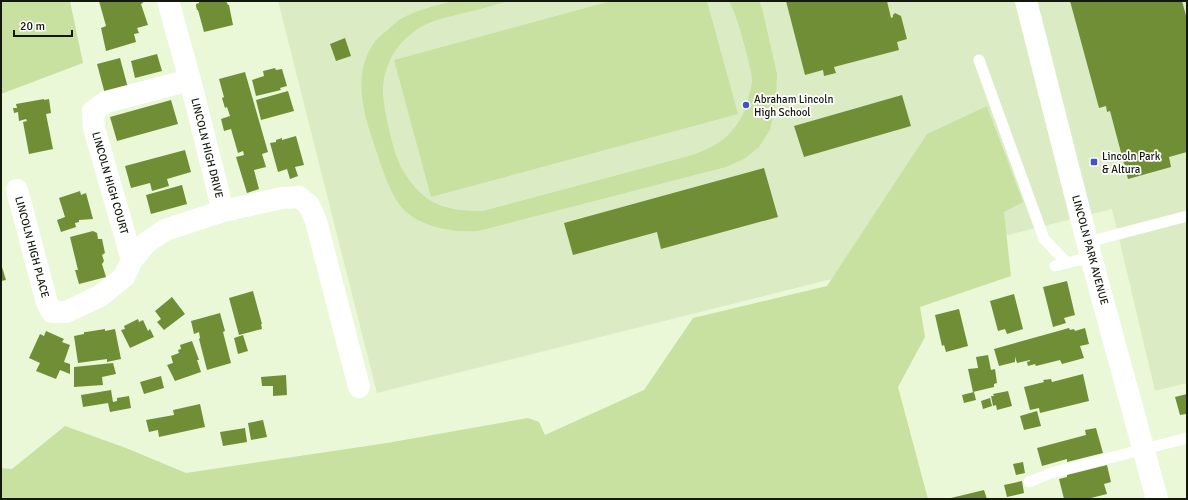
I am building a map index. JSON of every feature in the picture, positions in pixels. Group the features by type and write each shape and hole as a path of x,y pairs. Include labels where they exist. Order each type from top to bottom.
{"street":[{"name":"LINCOLN HIGH DRIVE","path":"168,1 190,80 223,211 282,198 299,197 309,205 316,221 358,387"},
{"name":"LINCOLN PARK AVENUE","path":"1026,1 1090,250 1157,499"},
{"name":"LINCOLN HIGH COURT","path":"132,260 94,128 93,111 106,102 190,80"},
{"name":"LINCOLN HIGH PLACE","path":"16,190 47,303 52,312 66,312 100,296 124,277 132,260 146,243 165,230 223,211"}],"lane":[{"path":"979,60 1044,239 1067,263"},
{"path":"1055,266 1067,263 1090,250 1187,216"},
{"path":"1029,482 1058,471 1187,438"}],"shaded area":[{"path":"1,1 70,1 83,63 1,94"},
{"name":"Abraham Lincoln High School","path":"278,1 1187,1 1187,383 1155,391 1112,209 377,393"},
{"path":"453,1 509,1 438,20 418,28 405,39 392,55 383,86 384,105 389,128 395,152 402,169 419,192 439,205 457,210 483,211 685,157 708,149 718,143 727,136 741,119 746,108 752,82 750,66 741,33 729,1 759,1 762,8 777,74 776,102 770,130 759,147 744,159 726,167 478,231 448,230 427,224 409,215 398,203 391,190 382,169 368,127 362,97 361,83 363,68 368,54 379,37 399,20 405,17 425,9"},
{"path":"611,1 707,1 738,114 431,197 394,60"},
{"path":"987,106 1023,202 1004,212 1011,276 920,307 925,337 898,387 928,499 1,499 1,468 12,469 65,426 126,448 186,473 387,443 528,418 539,422 545,435 644,390 693,318 827,286 927,134"}],"building":[{"path":"99,1 142,1 143,3 141,4 148,25 137,28 139,33 134,34 136,42 106,51 101,28 106,26"},
{"path":"199,1 226,1 229,5 233,25 204,32 196,6"},
{"path":"786,1 887,1 891,18 895,13 901,16 907,39 897,42 899,50 834,67 836,73 824,76 823,70 805,75"},
{"path":"1070,1 1182,1 1187,19 1187,152 1169,157 1171,167 1128,179 1110,111 1107,112 1106,106 1099,108"},
{"path":"345,38 351,56 336,61 330,44"},
{"path":"157,54 162,71 135,78 131,61"},
{"path":"120,58 128,88 105,94 97,64"},
{"path":"275,68 276,70 282,69 287,86 280,88 281,90 256,96 252,80 264,76 263,71"},
{"path":"245,72 268,152 262,154 266,167 254,170 259,189 247,193 236,157 244,155 243,151 238,153 231,129 224,131 221,119 230,116 227,107 225,108 222,98 224,97 219,79"},
{"path":"288,91 294,111 261,120 256,100"},
{"path":"902,95 911,126 804,157 794,126"},
{"path":"49,99 51,113 46,114 53,149 29,154 23,122 27,121 26,119 19,121 18,112 14,113 13,108 17,108 16,104"},
{"path":"171,100 178,124 117,141 110,117"},
{"path":"296,136 304,165 295,167 298,176 290,179 287,169 278,172 270,143 276,142 276,140 282,138 282,140"},
{"path":"185,150 191,172 167,179 169,186 152,191 150,183 131,188 125,166"},
{"path":"764,168 778,217 661,249 657,232 573,255 564,223"},
{"path":"182,185 187,204 151,214 146,195"},
{"path":"80,191 81,195 86,193 93,219 79,220 79,222 75,223 76,227 61,232 57,220 65,217 59,198"},
{"path":"93,231 97,233 98,239 102,239 105,253 102,255 104,261 102,264 106,277 79,284 75,270 78,270 70,237"},
{"path":"1,264 6,280 1,281"},
{"path":"1067,281 1075,315 1064,318 1066,323 1053,327 1043,287"},
{"path":"253,291 262,329 239,335 229,298"},
{"path":"1014,294 1023,329 1007,334 1005,329 998,331 990,301"},
{"path":"172,297 185,314 164,330 157,322 161,319 155,311"},
{"path":"959,309 968,346 946,352 944,345 942,346 935,315"},
{"path":"220,313 231,363 207,370 199,339 199,332 194,334 191,321"},
{"path":"138,319 139,322 143,320 148,331 150,329 154,337 130,348 121,330 125,329 124,326"},
{"path":"1069,328 1070,330 1074,329 1075,331 1085,328 1089,344 1080,346 1084,358 1062,364 1060,360 1036,366 1035,364 1028,366 1027,362 1030,360 1017,363 1015,357 1015,362 999,366 994,349"},
{"path":"105,329 105,331 115,329 121,359 107,362 107,359 78,363 74,336 84,334 84,332"},
{"path":"46,331 64,339 62,342 70,345 64,362 70,364 70,374 60,370 56,379 36,371 40,363 29,358 40,334 44,336"},
{"path":"243,335 248,351 238,354 234,338"},
{"path":"192,341 199,360 197,360 201,372 175,381 167,365 173,363 171,356 179,353 178,350 181,349 180,345"},
{"path":"988,355 991,370 995,369 997,383 994,384 994,387 973,392 968,369 978,368 976,357"},
{"path":"113,363 116,374 102,377 103,385 74,387 74,367"},
{"path":"1083,374 1089,401 1040,413 1039,408 1030,410 1024,387 1044,382 1043,380 1051,379 1052,382"},
{"path":"286,375 287,395 273,396 273,386 262,386 261,377"},
{"path":"161,376 164,388 144,394 140,382"},
{"path":"111,390 113,402 117,401 117,398 129,396 131,408 110,412 108,403 83,407 81,395"},
{"path":"1008,391 1012,406 997,410 996,405 993,406 991,396 994,396 993,394"},
{"path":"974,392 976,400 964,403 962,395"},
{"path":"1187,394 1187,418 1186,414 1180,415 1175,397"},
{"path":"990,398 992,406 983,409 981,401"},
{"path":"200,404 205,427 159,437 158,430 149,432 146,420 174,415 173,410"},
{"path":"1037,411 1041,426 1024,430 1020,416"},
{"path":"263,420 267,437 251,440 248,423"},
{"path":"245,428 247,442 223,446 220,432"},
{"path":"1096,428 1103,453 1067,462 1067,459 1042,466 1037,448 1086,435 1085,430"},
{"path":"1023,462 1025,473 1016,475 1013,464"},
{"path":"1107,465 1111,482 1104,484 1107,494 1087,499 1064,499 1059,479 1067,477 1067,475"},
{"path":"1022,481 1024,493 1007,497 1004,485"},
{"path":"984,490 987,499 951,499 951,498"}],"place":[{"name":"Abraham Lincoln High School","path":"746,105"},
{"name":"Lincoln Park & Altura","path":"1094,162"}]}
